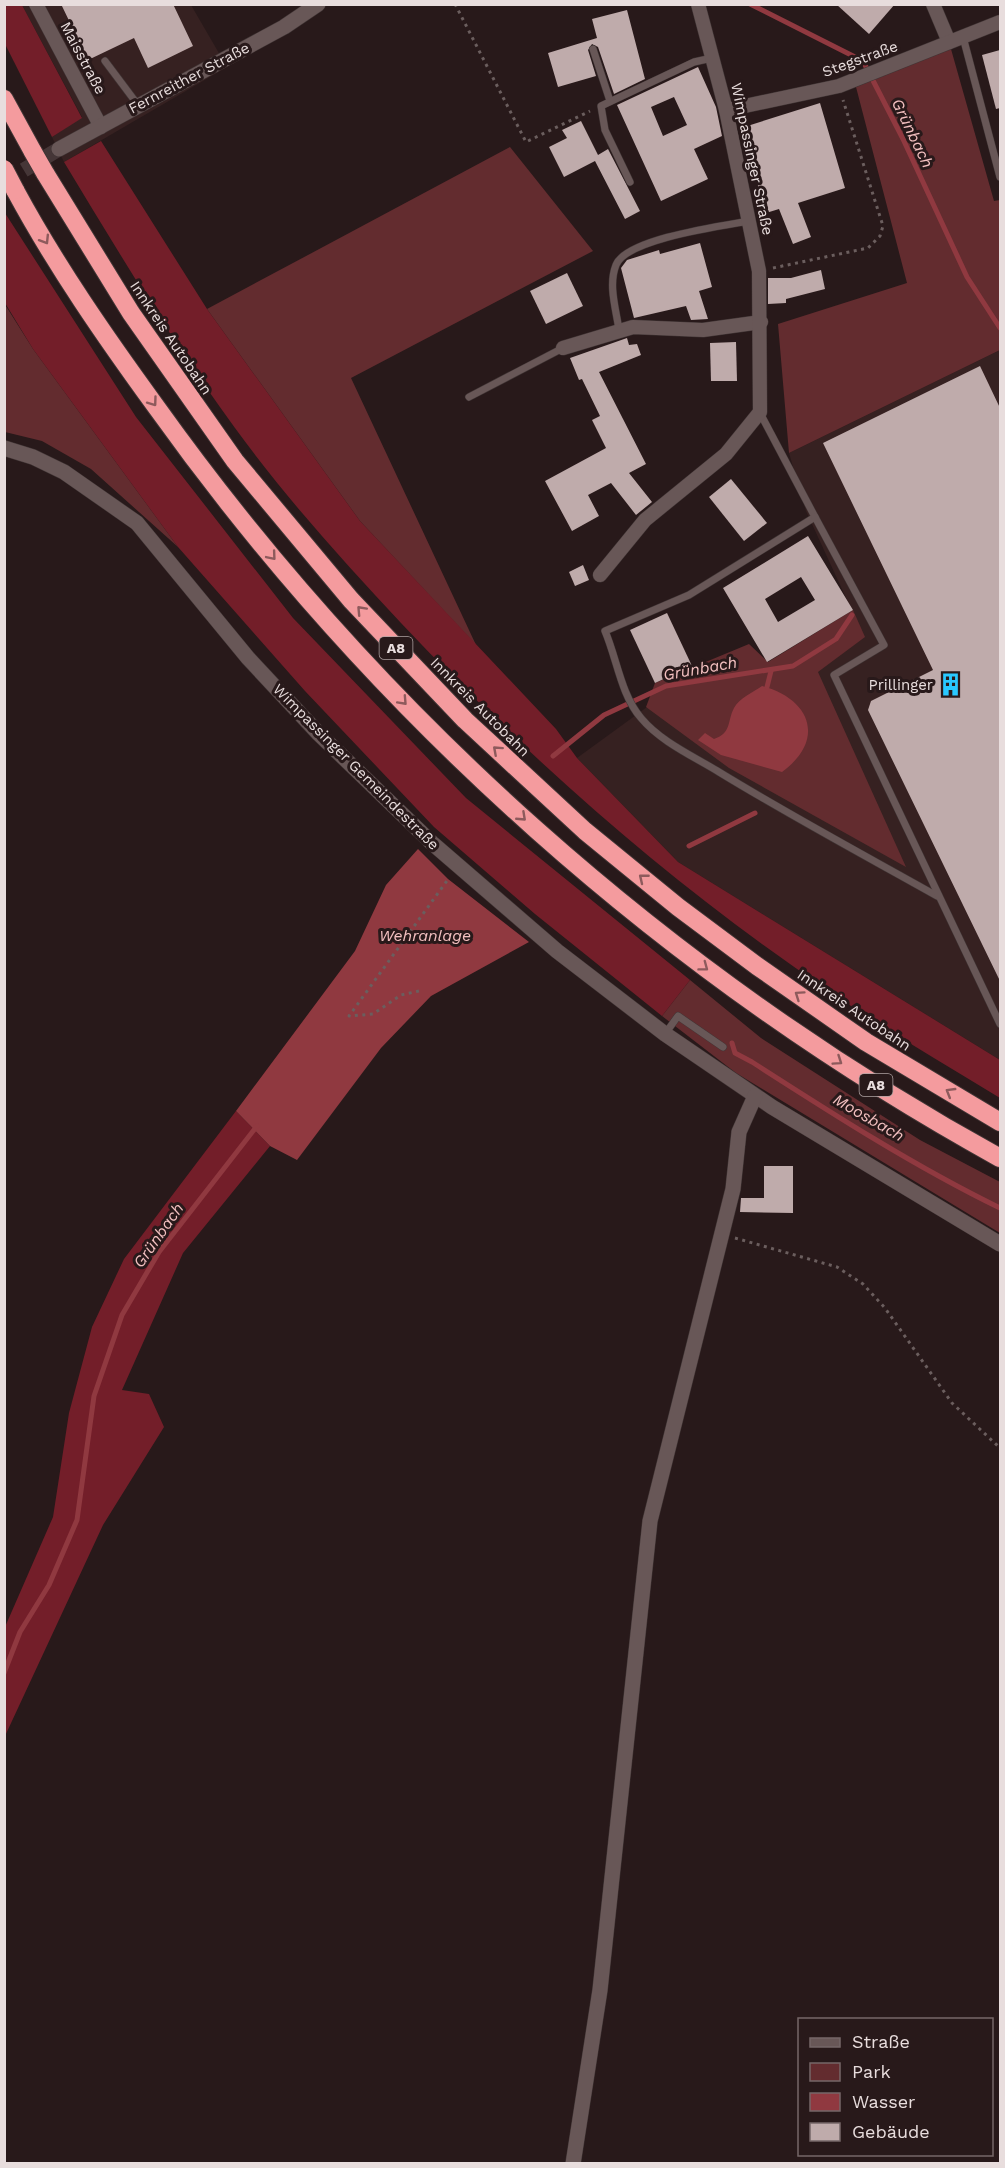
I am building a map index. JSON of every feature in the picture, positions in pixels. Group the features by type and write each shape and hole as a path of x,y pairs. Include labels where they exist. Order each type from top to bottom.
{"highway":[{"name":"Innkreis Autobahn","path":"4,99 45,173 131,313 235,461 351,600 465,720 585,831 757,966 866,1042 1000,1122"},
{"name":"A8","path":"4,169 102,331 209,481 323,617 444,744 565,856 741,996 852,1070 1000,1158"}],"street":[{"name":"Maisstraße","path":"36,4 100,127"},
{"name":"Fernreither Straße","path":"59,149 284,27 318,4"},
{"name":"Wimpassinger Straße","path":"698,4 726,110 759,271 760,412"},
{"path":"933,4 949,42"},
{"name":"Stegstraße","path":"726,110 839,86 1000,22"},
{"path":"563,348 633,327 703,330 761,322"},
{"path":"600,575 645,520 726,454 760,412"},
{"name":"Wimpassinger Gemeindestraße","path":"4,448 33,456 64,472 137,523 256,667 374,789 458,867 557,951 665,1034 755,1096 847,1154 1000,1244"},
{"path":"573,2163 600,1989 650,1521 733,1189 739,1132 755,1096"}],"lane":[{"path":"963,37 1000,177"},
{"path":"593,49 610,101"},
{"path":"630,182 605,130 601,106 694,62 712,58"},
{"path":"105,61 138,105"},
{"path":"619,330 612,288 613,275 616,263 627,253 657,239 749,221"},
{"path":"470,397 563,348"},
{"path":"760,412 884,645 834,675 937,896 1000,1024"},
{"path":"815,517 689,595 605,631 626,695 640,718 660,736 758,796 937,896"},
{"path":"665,1034 678,1016 723,1047"}],"path":[{"path":"455,4 526,142 601,106"},
{"path":"759,271 867,248 880,236 883,226 839,86"},
{"path":"419,991 401,995 374,1014 349,1016 458,867"},
{"path":"722,1234 837,1267 863,1284 885,1308 952,1403 1000,1448"}],"shaded area":[{"path":"5,4 22,5 82,118 52,137 5,44"},
{"path":"22,5 191,5 227,67 64,162 52,137 82,117"},
{"path":"101,141 207,309 360,521 556,729 577,758 678,862 1000,1060 1000,1098 829,991 714,908 604,819 552,772 450,674 401,623 315,528 254,454 212,396 126,264 64,162"},
{"path":"5,213 136,417 293,618 466,798 690,980 662,1016 535,914 434,827 305,691 178,547 33,349 5,303"},
{"path":"1000,350 1000,1060 678,862 577,758 658,699 787,695 864,637 806,511 789,453"},
{"path":"236,1111 270,1146 183,1253 122,1390 149,1394 164,1427 103,1525 5,1736 5,1627 53,1517 69,1413 92,1327 124,1259"}],"green space":[{"path":"949,42 994,201 1000,200 1000,350 789,453 778,324 907,283 856,87"},
{"path":"510,147 593,251 351,378 476,645 360,521 207,309"},
{"path":"4,303 33,349 178,547 91,469 42,441 5,432"},
{"path":"853,610 865,637 818,672 906,867 729,768 646,707 655,683 749,644 768,662"},
{"path":"690,980 761,1038 920,1140 1000,1182 1000,1233 736,1073 662,1016"}],"water":[{"path":"762,686 792,700 801,710 807,722 808,734 804,747 796,760 782,772 721,755 698,740 705,733 714,739 724,733 736,704"},
{"name":"Wehranlage","path":"418,849 448,879 529,942 431,996 381,1048 297,1160 270,1146 236,1111 355,951 386,885"}],"building":[{"path":"61,4 173,4 193,46 148,68 134,38 88,60"},
{"path":"836,4 895,4 869,34"},
{"path":"627,10 645,79 614,94 598,47 592,44 588,50 596,76 558,87 548,53 597,38 592,19"},
{"path":"1000,50 1000,108 996,109 982,55"},
{"path":"698,67 716,107 722,136 694,149 708,179 661,201 617,105","holes":["674,97 687,125 663,136 651,107"]},
{"path":"820,103 845,188 798,203 811,237 793,244 779,209 766,213 741,128"},
{"path":"581,121 598,155 608,149 640,211 625,219 595,161 564,177 549,147 567,138 562,130"},
{"path":"700,243 712,287 699,291 708,319 691,320 686,306 634,318 621,268 627,260 659,250 660,254"},
{"path":"821,270 825,289 786,299 786,303 768,304 768,278 791,278"},
{"path":"567,273 583,306 546,324 530,291"},
{"path":"627,338 629,345 637,344 641,355 599,372 646,464 629,473 652,502 636,515 611,483 588,495 599,516 572,531 545,481 606,448 592,420 600,416 582,379 579,380 570,358"},
{"path":"736,342 737,381 711,381 710,343"},
{"name":"Prillinger","path":"980,366 1000,408 1000,981 868,710 871,701 933,670 823,443"},
{"path":"731,479 767,523 744,541 709,497"},
{"path":"808,536 853,610 767,662 723,588","holes":["801,577 815,600 778,622 765,599"]},
{"path":"583,565 589,580 575,586 569,572"},
{"path":"667,613 692,666 655,683 630,630"},
{"path":"764,1166 793,1166 793,1213 740,1212 741,1198 764,1198"}],"waterway":[{"name":"Grünbach","path":"750,4 863,61 903,139 967,277 1000,328"},
{"name":"Grünbach","path":"553,756 604,715 666,686 793,666 836,639 852,615"},
{"path":"767,687 771,671"},
{"path":"689,846 755,813"},
{"name":"Moosbach","path":"732,1043 735,1053 843,1120 936,1175 1000,1208"},
{"name":"Grünbach","path":"4,1673 20,1632 49,1585 77,1520 94,1396 122,1315 159,1252 257,1126"}],"tunnel":[{"path":"4,182 59,149"}],"place":[{"name":"Prillinger","path":"951,685"}]}
